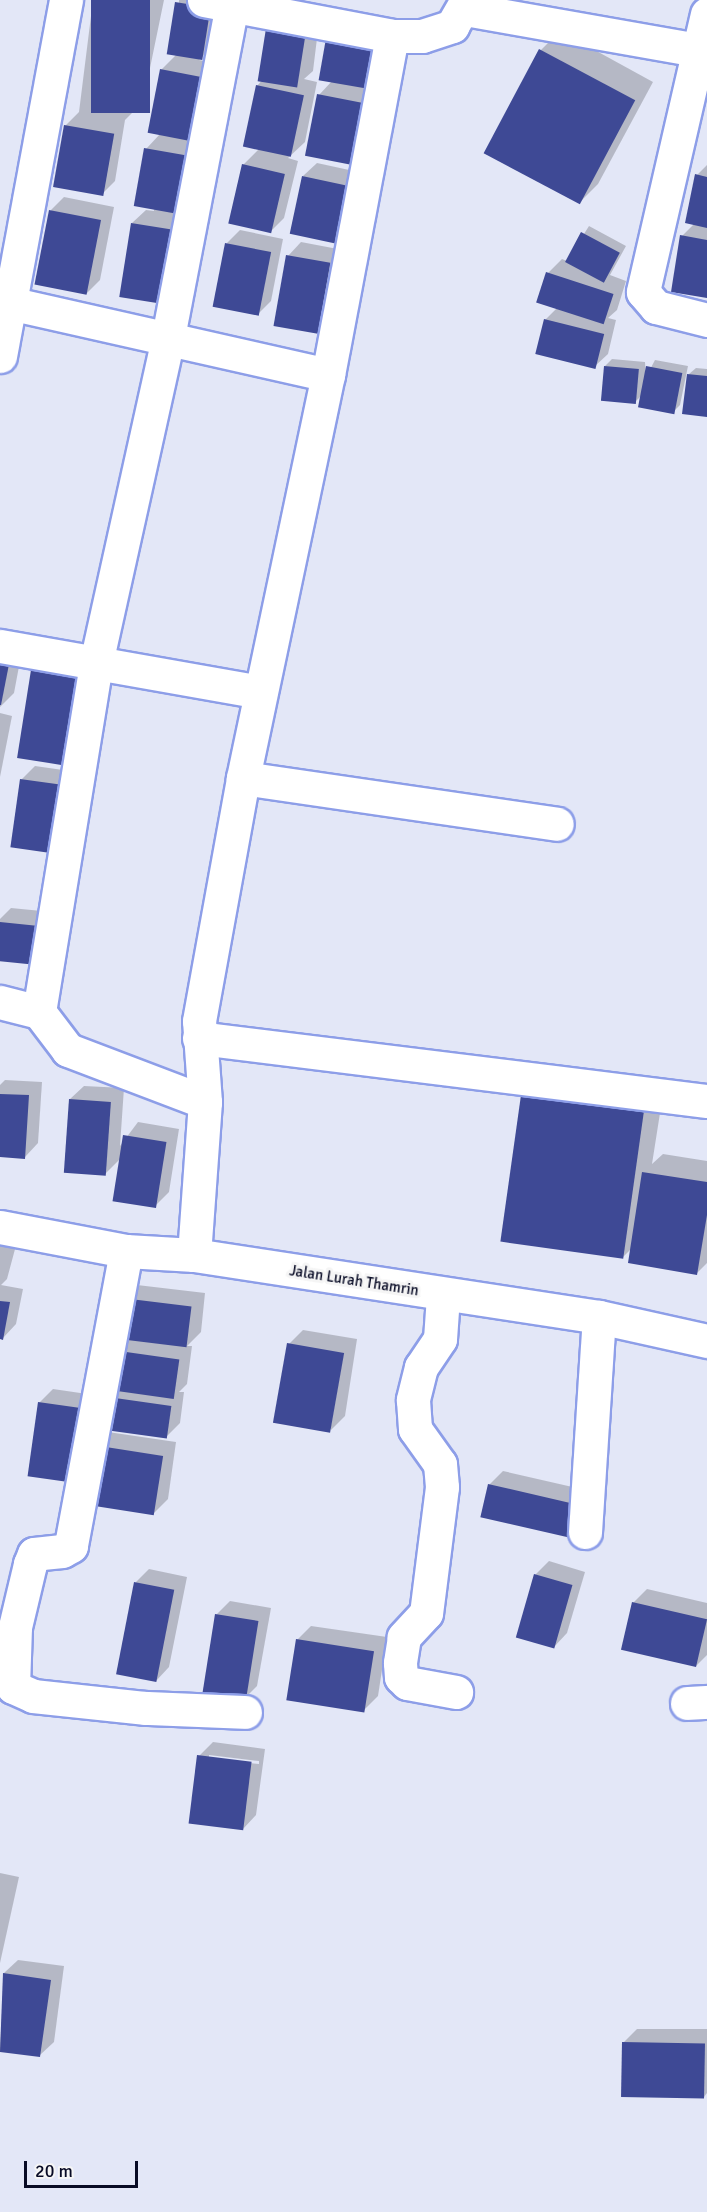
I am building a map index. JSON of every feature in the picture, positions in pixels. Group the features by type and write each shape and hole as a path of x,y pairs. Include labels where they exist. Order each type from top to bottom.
{"street":[{"path":"0,356 6,302 66,0"},
{"path":"39,1012 96,663 240,4 392,36 440,32 452,26 466,4 590,14 698,50"},
{"path":"707,14 698,50 694,118 643,292 656,307 707,320"},
{"path":"194,1256 205,1102 199,1038 243,778 328,375 392,36"},
{"path":"6,302 328,375"},
{"path":"0,646 260,692"},
{"path":"243,778 557,824"},
{"path":"0,1002 39,1012 68,1050 205,1102"},
{"path":"199,1038 707,1101"},
{"name":"Jalan Lurah Thamrin","path":"0,1227 126,1251 194,1256 443,1296 599,1317 707,1341"},
{"path":"126,1251 71,1546 63,1551 34,1554 11,1596 13,1687 22,1693 146,1708 245,1712"},
{"path":"443,1296 440,1339 421,1367 413,1400 415,1429 440,1464 442,1486 436,1541 426,1613 404,1637 400,1664 401,1677 407,1683 456,1692"},
{"path":"585,1532 599,1317"}],"building":[{"path":"91,0 150,0 150,113 91,113"},
{"path":"175,2 211,8 202,60 167,54"},
{"path":"267,22 307,28 297,88 258,81"},
{"path":"328,27 377,36 368,89 319,80"},
{"path":"539,49 635,100 580,204 484,153"},
{"path":"160,69 201,77 189,141 148,133"},
{"path":"256,85 304,95 291,157 243,147"},
{"path":"317,94 363,103 351,165 305,156"},
{"path":"64,125 114,134 103,196 53,187"},
{"path":"144,148 188,156 178,214 134,206"},
{"path":"242,164 285,174 271,233 228,223"},
{"path":"695,174 707,177 707,228 685,223"},
{"path":"302,176 350,186 338,244 290,234"},
{"path":"49,210 101,220 87,295 34,285"},
{"path":"131,223 176,230 165,304 119,297"},
{"path":"581,232 620,253 604,283 565,262"},
{"path":"680,235 707,240 707,298 671,292"},
{"path":"225,243 271,252 259,316 213,307"},
{"path":"286,255 330,263 318,334 273,326"},
{"path":"546,272 614,294 604,324 536,302"},
{"path":"544,319 604,334 595,369 535,354"},
{"path":"604,366 639,369 636,404 601,401"},
{"path":"646,366 682,373 674,414 638,407"},
{"path":"687,374 707,376 707,417 682,414"},
{"path":"0,652 11,654 1,705 0,705"},
{"path":"31,670 81,678 67,766 17,758"},
{"path":"20,779 64,785 54,853 10,847"},
{"path":"0,922 39,926 35,965 0,961"},
{"path":"0,1094 29,1095 25,1159 0,1157"},
{"path":"521,1095 644,1112 623,1259 500,1242"},
{"path":"69,1099 111,1102 106,1176 64,1173"},
{"path":"123,1135 166,1142 156,1208 113,1201"},
{"path":"642,1172 707,1182 707,1215 697,1275 628,1263"},
{"path":"122,1298 191,1307 186,1347 117,1339"},
{"path":"0,1301 10,1302 3,1340 0,1339"},
{"path":"287,1343 344,1353 330,1433 273,1423"},
{"path":"112,1350 179,1359 174,1399 106,1390"},
{"path":"108,1397 171,1406 167,1439 103,1430"},
{"path":"38,1402 81,1408 70,1482 28,1476"},
{"path":"93,1445 163,1456 154,1515 84,1504"},
{"path":"488,1484 577,1504 569,1538 480,1517"},
{"path":"534,1574 572,1585 554,1648 516,1637"},
{"path":"134,1582 174,1590 156,1682 116,1674"},
{"path":"632,1602 707,1619 696,1667 621,1650"},
{"path":"215,1614 258,1621 246,1701 202,1694"},
{"path":"296,1639 374,1651 364,1713 286,1700"},
{"path":"197,1755 252,1762 243,1830 189,1823"},
{"path":"3,1973 51,1980 40,2057 0,2052"},
{"path":"622,2042 705,2043 704,2098 621,2097"}]}
